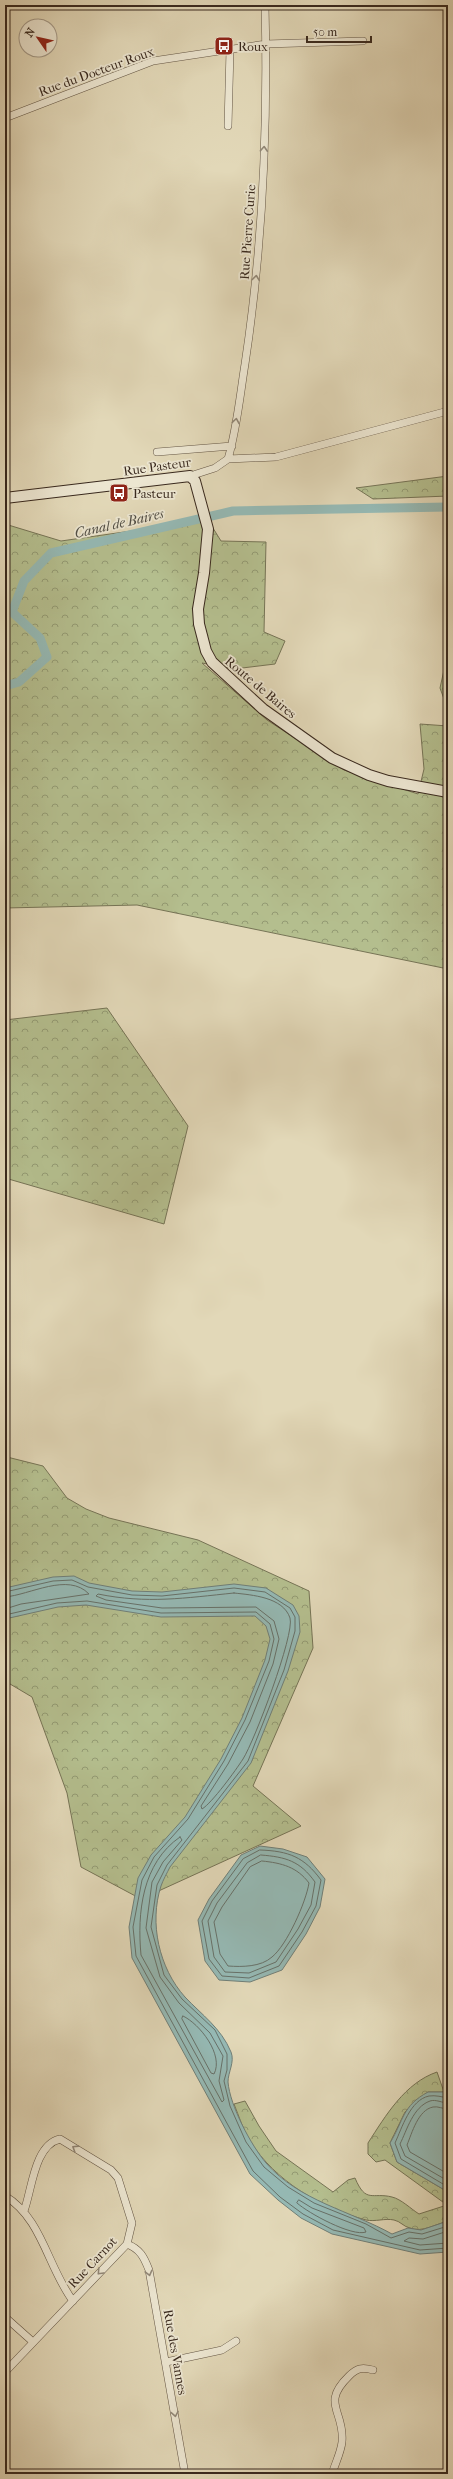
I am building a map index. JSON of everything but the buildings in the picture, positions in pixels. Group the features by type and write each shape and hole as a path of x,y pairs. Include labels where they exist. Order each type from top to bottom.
{"street":[{"name":"Rue Pierre Curie","path":"228,459 232,446 249,338 260,239 266,103 265,5"},
{"name":"Rue du Docteur Roux","path":"5,118 153,61 266,44 363,41"},
{"path":"228,126 230,50"},
{"name":"Rue Pasteur","path":"5,498 190,476 215,468 228,459 276,456 448,411"},
{"path":"157,452 232,446"},
{"name":"Route de Baires","path":"190,476 195,481 208,529 204,573 198,609 201,636 212,662 263,709 313,746 332,758 369,775 388,781 448,792"},
{"name":"Rue Carnot","path":"5,2372 127,2244 131,2232 132,2223 118,2178 108,2169 64,2141 54,2141 44,2151 37,2165 24,2211"},
{"path":"5,2196 24,2211 73,2300"},
{"name":"Rue des Vannes","path":"127,2244 135,2247 144,2257 149,2270 185,2474"},
{"path":"5,2317 34,2342"},
{"path":"166,2362 222,2350 236,2341"},
{"path":"332,2474 342,2442 334,2394 339,2386 356,2369 363,2367 373,2370"}],"green space":[{"path":"448,476 448,496 373,499 356,488"},
{"path":"208,520 221,541 266,542 264,632 285,641 275,664 234,669 202,663 267,720 344,770 418,794 424,769 420,724 448,726 448,969 137,905 5,908 5,524 61,541"},
{"path":"448,652 448,710 440,688"},
{"path":"107,1008 188,1126 164,1224 5,1178 5,1020"},
{"path":"5,1454 7,1457 43,1466 67,1498 86,1509 109,1518 198,1540 309,1591 313,1648 253,1786 301,1826 141,1899 81,1867 67,1793 32,1697 5,1681"},
{"path":"437,2072 444,2092 428,2092 405,2112 390,2143 397,2162 448,2192 448,2221 424,2229 408,2227 394,2220 387,2219 373,2221 349,2215 300,2191 272,2169 260,2155 243,2128 234,2104 245,2101 259,2126 276,2151 333,2192 348,2180 355,2178 359,2186 366,2194 395,2198 419,2214 447,2205 385,2160 376,2162 368,2154 368,2143 397,2101 415,2084"}],"water":[{"path":"74,1576 89,1583 132,1591 162,1592 234,1584 266,1588 293,1605 299,1616 300,1632 288,1671 251,1763 170,1867 164,1879 161,1886 156,1915 156,1930 159,1944 163,1959 176,1985 185,1997 211,2022 227,2043 232,2056 228,2082 233,2102 242,2125 266,2163 279,2176 294,2187 326,2204 392,2234 408,2228 421,2230 448,2221 448,2252 420,2254 332,2234 301,2218 278,2200 250,2174 132,1958 129,1927 138,1878 151,1855 185,1817 221,1759 242,1718 265,1660 270,1639 266,1626 255,1616 161,1617 86,1605 58,1607 5,1619 5,1588 53,1577"},
{"path":"260,1846 283,1849 307,1857 325,1879 320,1907 306,1934 282,1970 250,1982 219,1980 205,1961 198,1920 209,1899 241,1855"},
{"path":"428,2092 444,2092 448,2095 448,2192 397,2162 390,2143 408,2108 419,2097"}],"waterway":[{"name":"Canal de Baires","path":"5,686 19,682 47,657 40,638 12,612 24,581 51,553 233,511 448,507"}],"place":[{"name":"Roux","path":"224,46"},
{"name":"Pasteur","path":"119,493"}]}
